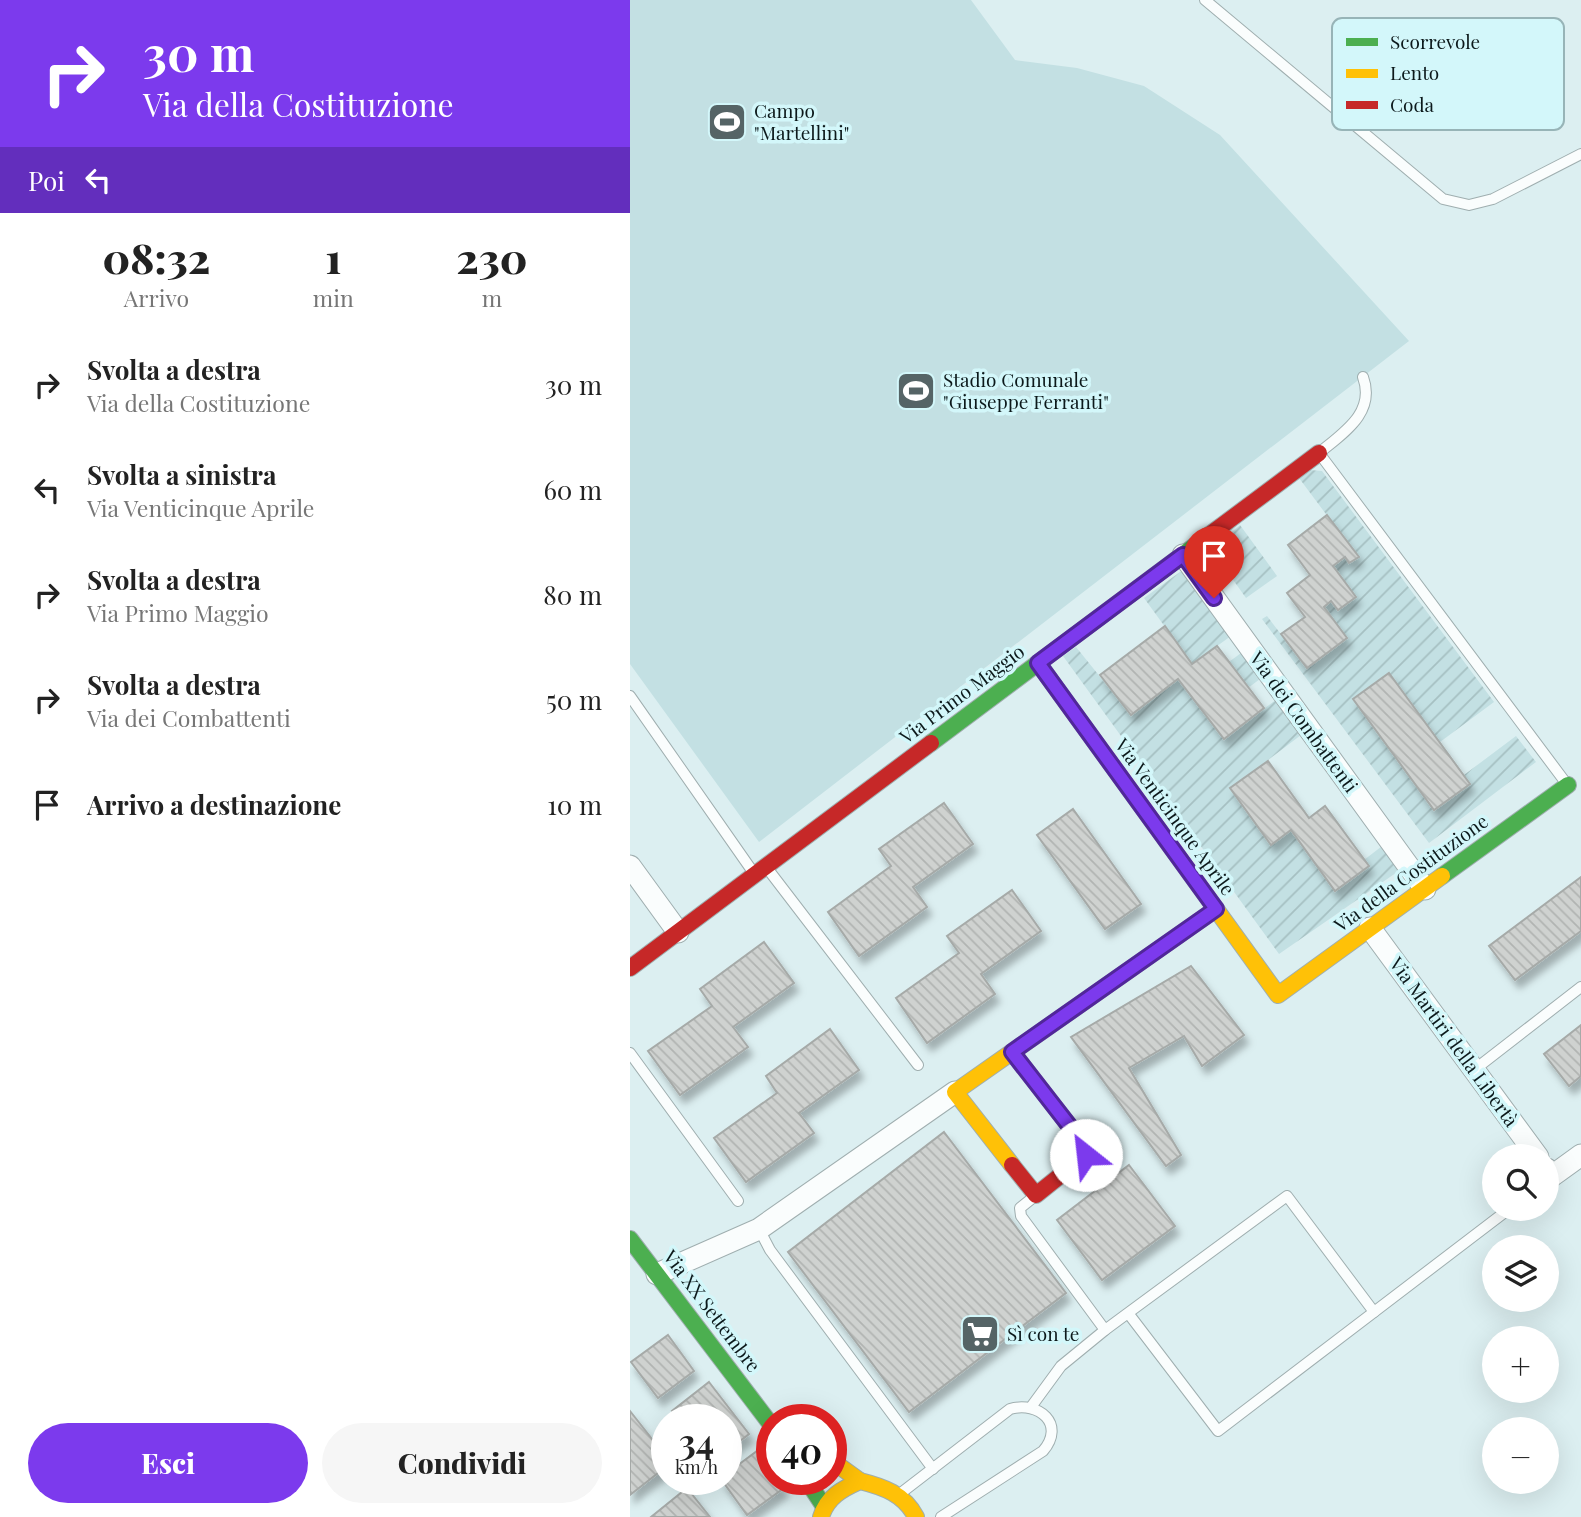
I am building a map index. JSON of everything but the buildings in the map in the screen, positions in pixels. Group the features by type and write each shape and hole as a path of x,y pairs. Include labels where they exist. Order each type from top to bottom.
{"street":[{"name":"Via Primo Maggio","path":"630,968 1319,453"},
{"name":"Via dei Combattenti","path":"1183,555 1425,889"},
{"name":"Via Venticinque Aprile","path":"1038,663 1278,995"},
{"name":"Via della Costituzione","path":"1278,995 1568,785"},
{"path":"630,866 678,932"},
{"path":"657,1274 758,1229 1216,909"},
{"name":"Via Martiri della Libertà","path":"1370,928 1528,1144"},
{"path":"955,1092 1036,1195 1086,1155 1085,1146 1012,1052"},
{"path":"1559,1168 1581,1154"},
{"name":"Via XX Settembre","path":"630,1239 757,1404"},
{"path":"847,1472 860,1481 901,1494 916,1517"},
{"path":"822,1511 833,1494 860,1481"},
{"path":"814,1495 822,1511"}],"lane":[{"path":"1205,0 1332,106"},
{"path":"1360,130 1443,199 1469,205 1493,200 1581,154"},
{"path":"1363,377 1366,402 1357,421 1319,453 1568,785"},
{"path":"630,696 760,871 918,1066"},
{"path":"1474,1070 1581,987"},
{"path":"630,1053 738,1201"},
{"path":"1036,1195 1020,1208 1021,1216 1105,1330"},
{"path":"1031,1407 1061,1366 1105,1330 1287,1196 1374,1312"},
{"path":"1128,1314 1217,1431 1494,1221"},
{"path":"758,1229 778,1261 933,1469"},
{"path":"901,1494 1010,1409 1031,1407 1040,1411 1050,1421 1052,1432 1049,1444 1043,1451 941,1517"}],"shaded area":[{"path":"630,0 971,0 1015,60 1077,68 1144,86 1220,135 1409,341 759,842 630,664"},
{"path":"1310,470 1322,471 1494,702 1440,742 1464,775 1516,736 1536,762 1429,843 1262,619 1267,616 1307,668 1347,638 1324,607 1331,601 1333,566 1345,557 1349,563 1358,557 1299,478"},
{"path":"1240,525 1277,576 1246,598 1213,548"},
{"path":"1180,572 1186,572 1231,636 1192,664 1144,598"},
{"path":"1076,647 1131,715 1178,679 1224,739 1281,696 1305,732 1230,789 1271,845 1291,830 1335,891 1368,867 1364,860 1386,843 1403,868 1279,954 1063,656"},
{"path":"1245,650 1264,676 1248,688 1229,662"}],"traffic: fast":[{"path":"931,743 1208,536"},
{"path":"1442,876 1568,785"},
{"path":"630,1239 756,1405"},
{"path":"816,1495 823,1505"}],"traffic: slow":[{"path":"1038,663 1278,995 1442,876"},
{"path":"1012,1165 955,1092 1216,909"},
{"path":"847,1472 860,1481"},
{"path":"821,1517 836,1494 860,1481 899,1497 916,1517"}],"traffic: jam":[{"path":"1208,536 1319,453"},
{"path":"630,968 931,743"},
{"path":"1012,1052 1085,1146 1086,1155 1036,1195 1012,1165"}],"place":[{"name":"Campo \"Martellini\"","path":"727,122"},
{"name":"Stadio Comunale \"Giuseppe Ferranti\"","path":"916,391"},
{"name":"Sì con te","path":"980,1334"}],"route":[{"path":"1086,1155 1085,1146 1012,1052 1216,909 1038,663 1183,555 1214,598"}]}
